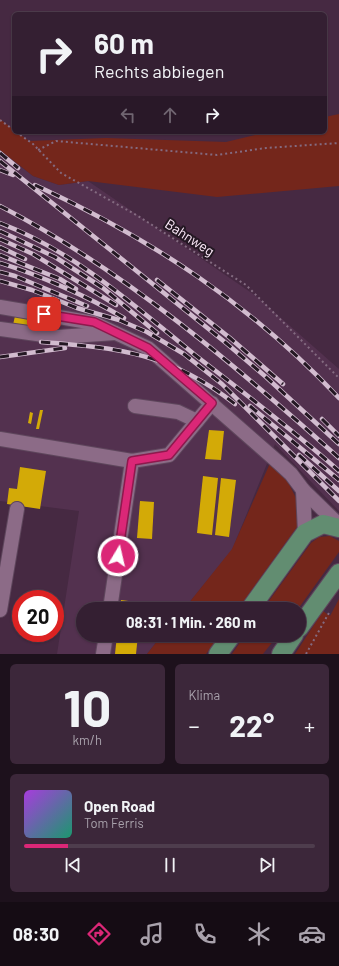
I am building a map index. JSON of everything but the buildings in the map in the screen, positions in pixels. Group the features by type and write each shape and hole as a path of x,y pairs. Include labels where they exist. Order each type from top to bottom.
{"main road":[{"path":"255,602 304,533 323,524 339,527"},
{"path":"306,618 339,573"},
{"path":"218,654 227,642"},
{"path":"281,654 289,642"}],"lane":[{"path":"0,307 94,322 148,348 291,474 303,490 339,527"},
{"path":"0,329 58,336 116,333"},
{"path":"0,439 132,461 169,455 212,403"},
{"path":"135,406 178,412 197,421"},
{"path":"111,602 132,461"},
{"path":"303,490 304,533"},
{"path":"0,610 16,509"},
{"path":"103,654 105,642"}],"path":[{"path":"0,120 12,129"},
{"name":"Bahnweg","path":"19,134 33,144 61,173 138,216 246,285 339,378"},
{"path":"38,150 56,141 217,155 266,148 339,143"},
{"path":"306,654 332,607"}],"shaded area":[{"path":"339,114 339,186 217,197 88,181 59,185 33,176 0,150 0,119 12,128 12,134 20,134 29,141 106,138 226,142 259,134 327,134 327,117"},
{"path":"0,150 33,176 59,185 88,181 256,296 339,369 339,511 275,444 232,550 190,602 76,602 76,642 156,642 147,654 57,654 59,642 64,642 64,608 79,511 0,501"},
{"path":"271,461 286,478 298,502 297,527 243,602 190,602 232,549"},
{"path":"330,536 339,541 339,552 303,602 268,602 311,543 319,537"},
{"path":"339,599 339,654 295,654 303,642 306,642 306,637 323,611 330,616"},
{"path":"156,642 215,642 206,654 147,654"},
{"path":"240,642 272,642 263,654 232,654"}],"railway":[{"path":"0,153 18,168"},
{"path":"0,161 226,343 266,377 339,444"},
{"path":"0,170 13,175"},
{"path":"35,185 120,228 198,276 270,332 339,398"},
{"path":"0,206 46,231 91,259 134,289 219,354 339,458"},
{"path":"0,223 53,249 103,281 286,426 339,471"},
{"path":"0,231 55,257 103,288 157,333"},
{"path":"0,239 33,254 116,305"},
{"path":"0,247 25,259"},
{"path":"0,255 60,279 76,289"},
{"path":"0,263 64,287 124,318"},
{"path":"0,272 15,276 87,306"},
{"path":"157,280 230,338 283,384"},
{"path":"0,281 32,290 77,308 119,320 147,332 184,354 222,384 339,501"},
{"path":"41,342 96,347 143,356 188,374 211,387 235,404"},
{"path":"0,357 65,348"},
{"path":"250,406 339,480"},
{"path":"322,419 339,436"},
{"path":"299,455 339,491"}],"route":[{"path":"44,314 94,322 148,348 212,403 169,455 132,461 118,556"}]}
